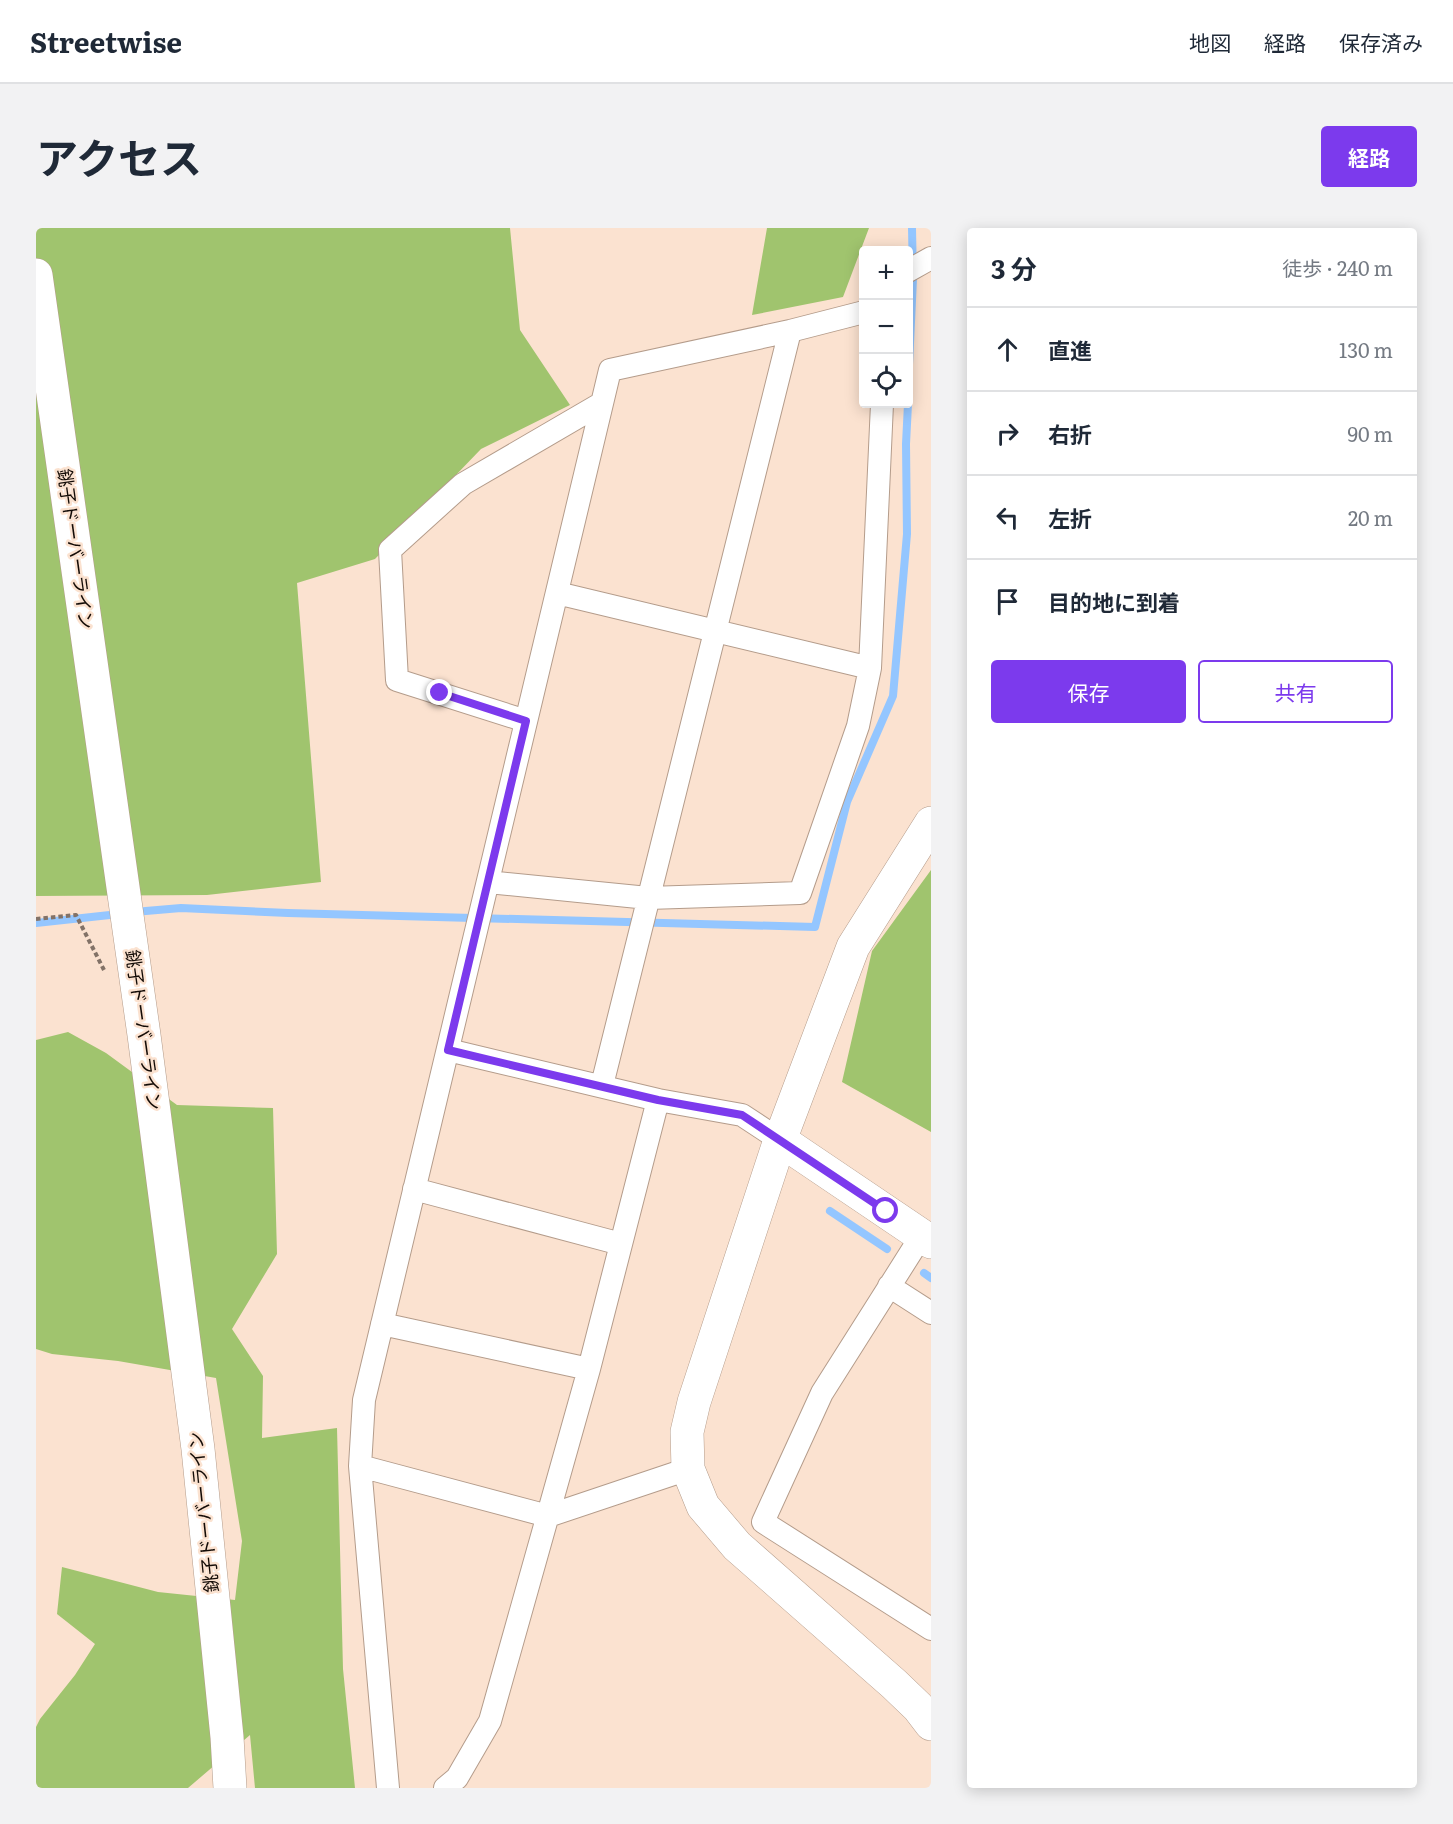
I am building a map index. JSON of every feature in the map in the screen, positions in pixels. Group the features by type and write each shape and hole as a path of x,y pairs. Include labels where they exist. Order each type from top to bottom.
{"main road":[{"name":"銚子ドーバーライン","path":"36,275 144,1035 195,1426 227,1737 230,1788"},
{"path":"931,823 853,947 780,1140 694,1402 687,1432 688,1469 703,1506 737,1546 894,1684 918,1707 931,1724"},
{"path":"780,1140 926,1239"}],"street":[{"path":"913,269 931,258"},
{"path":"388,1788 360,1466 364,1400 610,370 790,331 859,313"},
{"path":"602,1085 790,331"},
{"path":"526,721 397,680 390,550 463,484 602,403"},
{"path":"488,882 648,898 800,893 858,726 870,668 882,408"},
{"path":"557,593 870,668"},
{"path":"448,1050 658,1100 742,1115 780,1140"},
{"path":"445,1788 457,1778 490,1721 589,1369 658,1100"},
{"path":"414,1189 621,1244"},
{"path":"926,1239 889,1286 822,1393 763,1522 931,1629"},
{"path":"889,1286 931,1313"},
{"path":"382,1324 589,1369"},
{"path":"360,1466 548,1516 688,1469"}],"path":[{"path":"36,919 76,915 105,972"}],"green space":[{"path":"36,228 510,228 520,330 570,405 481,449 375,559 297,583 321,882 207,895 36,896"},
{"path":"767,228 869,228 862,246 859,246 859,255 843,297 752,315"},
{"path":"931,870 931,1132 842,1082 872,951"},
{"path":"68,1032 106,1053 177,1105 273,1108 277,1254 232,1329 263,1376 262,1438 337,1428 343,1669 355,1788 255,1788 250,1735 188,1788 36,1788 36,1727 95,1644 57,1614 62,1567 158,1592 235,1600 242,1541 216,1378 118,1361 52,1354 36,1349 36,1040"}],"waterway":[{"path":"909,354 913,279 912,228"},
{"path":"134,912 181,908 815,927 847,802 893,696 907,534 908,408"},
{"path":"36,923 119,914"},
{"path":"830,1211 887,1249"},
{"path":"924,1273 931,1278"}],"route":[{"path":"440,693 526,721 448,1050 658,1100 742,1115 886,1211"}]}
